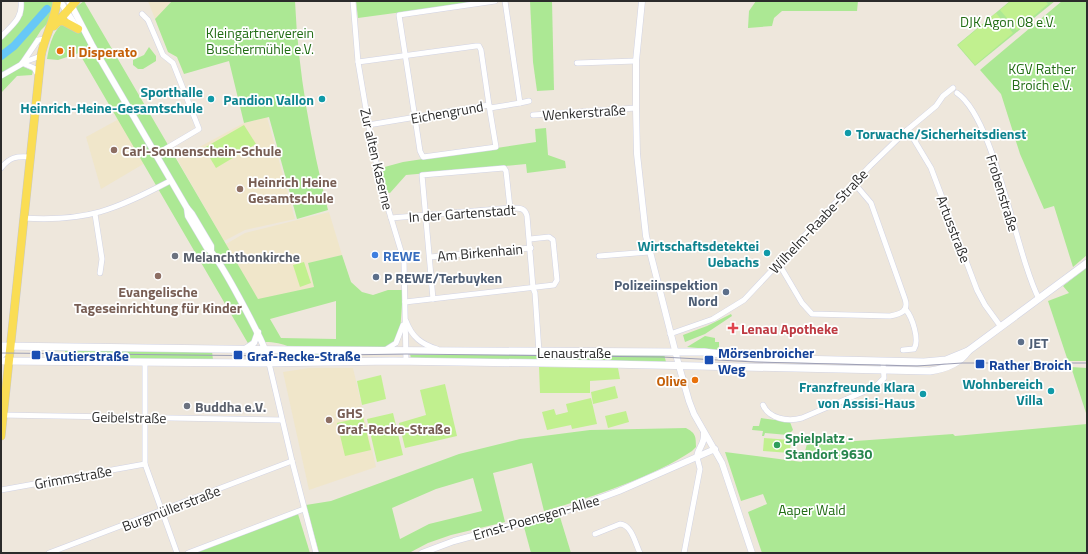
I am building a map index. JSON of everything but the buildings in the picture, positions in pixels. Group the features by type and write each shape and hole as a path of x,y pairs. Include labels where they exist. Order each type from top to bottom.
{"main road":[{"path":"1,436 5,361 10,347 41,56 58,1"},
{"path":"47,35 71,5"},
{"path":"57,22 63,21 78,29"},
{"path":"883,371 938,370 957,362 968,351 1087,263"},
{"name":"Lenaustraße","path":"1,346 245,349 266,352 384,350 704,352 756,358 883,362"},
{"path":"1,355 10,347"},
{"path":"883,362 933,362 948,359 968,351"},
{"path":"250,363 264,360 266,352"},
{"name":"Lenaustraße","path":"5,361 145,363 406,361 608,364 883,371"}],"street":[{"path":"1,37 20,16 22,9 21,1"},
{"path":"58,1 71,5 92,45 170,181 211,246 211,250 258,332 269,363 292,461 316,553"},
{"name":"Zur alten Kaserne","path":"353,1 358,62 368,125 376,162 404,261 406,361"},
{"path":"495,1 399,15 420,151 423,157 496,147 490,106 530,101"},
{"path":"505,1 520,102"},
{"path":"642,1 636,61 636,154 649,252 678,366 689,401 698,422 715,449 724,469 752,553"},
{"path":"71,5 78,29 92,45"},
{"path":"142,14 148,20 163,55 173,63 199,129 155,155"},
{"path":"22,63 32,51 38,40 47,35"},
{"name":"Eichengrund","path":"358,62 479,46 490,106 368,125"},
{"path":"1,76 22,63 41,56"},
{"path":"577,63 636,61"},
{"path":"22,63 34,68 39,76"},
{"name":"Wilhelm-Raabe-Straße","path":"670,334 713,319 736,306 750,295 854,183 906,132 936,106 943,96 953,88"},
{"name":"Frobenstraße","path":"957,93 966,102 983,129 1015,233 1039,299"},
{"name":"Wenkerstraße","path":"533,115 636,108"},
{"name":"Artusstraße","path":"906,132 913,138 931,168 977,290 1001,327"},
{"path":"1,168 6,161 16,156 30,157"},
{"path":"433,299 422,175 502,168 506,171 510,208"},
{"path":"23,218 60,220 95,214 119,207 170,181"},
{"path":"854,183 871,202 907,305 906,310 912,321 916,345 914,349 903,350"},
{"name":"In der Gartenstadt","path":"391,218 510,208 521,208 525,211 531,248 539,352"},
{"path":"95,214 102,258 100,273"},
{"path":"405,302 554,285 557,280 552,238 530,239"},
{"name":"Am Birkenhain","path":"430,257 531,248"},
{"path":"599,256 649,252"},
{"path":"779,264 809,312 814,315 890,316 906,310"},
{"name":"Zur alten Kaserne","path":"384,350 392,346 398,340 405,316"},
{"name":"Zur alten Kaserne","path":"405,316 410,331 419,342 445,351"},
{"path":"245,349 254,344 258,332"},
{"path":"763,405 765,411 771,416 798,419 880,384 884,378 883,362"},
{"path":"145,363 145,464 177,553"},
{"name":"Geibelstraße","path":"2,415 282,420"},
{"path":"684,553 700,469 697,453 704,443 704,432"},
{"name":"Ernst-Poensgen-Allee","path":"422,553 454,541 565,511 619,491 715,449"},
{"name":"Burgmüllerstraße","path":"49,553 162,512 292,461"},
{"name":"Grimmstraße","path":"1,490 145,464"},
{"path":"188,553 304,509"},
{"path":"595,534 623,524 630,530 640,553"}],"shaded area":[{"path":"148,1 172,1 155,19"},
{"name":"Heinrich Heine Gesamtschule","path":"267,117 295,219 245,230 224,241 177,159 244,123"},
{"name":"Carl-Sonnenschein-Schule","path":"119,119 145,163 101,189 86,137"},
{"path":"329,212 342,255 308,263 314,287 258,300 226,244 245,233"},
{"name":"GHS Graf-Recke-Straße","path":"309,368 353,368 376,467 309,490 283,372"}],"green space":[{"path":"22,1 55,1 49,22 41,30 25,56 24,67 33,71 32,75 17,76 1,93 1,40 23,15"},
{"path":"84,1 258,299 314,287 308,263 342,255 351,282 362,292 373,295 388,290 403,290 400,333 395,342 386,348 289,347 264,342 249,345 79,53 58,60 47,59 53,36 62,24 75,30 78,14 76,7","holes":["336,301 336,339 281,338 270,319"]},
{"name":"Kleingärtnerverein Buschermühle e.V.","path":"172,1 295,1 299,54 306,107 328,210 297,219 269,117 244,123 229,61 184,74 177,57 168,52 155,19"},
{"path":"356,1 484,1 358,18"},
{"path":"530,1 552,1 554,90 537,91 533,62"},
{"path":"756,1 858,1 857,11 782,11 774,18 772,26 748,28 749,11"},
{"name":"DJK Agon 08 e.V.","path":"1010,1 1055,1 975,66 957,45"},
{"path":"1011,1 1045,1 1048,4 1017,30 1000,10"},
{"name":"KGV Rather Broich e.V.","path":"1062,1 1087,1 1087,255 1073,267 1054,206 1044,209 1020,154 1001,94 980,70"},
{"path":"996,13 1013,33 975,65 958,45"},
{"path":"149,47 156,56 156,61 143,69 138,69 133,65 133,60 144,55"},
{"path":"244,125 256,144 216,168 204,148"},
{"path":"546,128 548,155 565,161 566,168 527,173 526,164 406,175 390,193 387,192 381,168 403,162 536,142 535,129"},
{"path":"304,262 311,283 300,287 293,265"},
{"path":"1087,267 1087,361 1068,361 1048,301 1069,293 1063,286"},
{"path":"731,314 732,316 705,334 685,342 683,335 707,326"},
{"path":"705,336 715,338 715,342 719,342 719,350 687,347"},
{"path":"65,349 212,351 213,360 65,359 65,351 47,351"},
{"path":"359,352 359,358 354,359 278,361 277,353"},
{"path":"410,353 664,354 666,362 411,359"},
{"path":"539,367 618,368 620,379 590,381 590,393 540,393"},
{"path":"1071,367 1087,368 1087,416"},
{"path":"381,375 386,399 362,405 357,381"},
{"path":"445,384 457,436 405,448 399,423 426,415 420,390"},
{"path":"615,386 618,398 593,404 591,392"},
{"path":"591,398 597,424 572,429 571,425 547,430 542,412 554,409 556,415 568,412 566,404"},
{"path":"626,411 629,422 608,428 605,416"},
{"path":"393,413 403,455 377,462 367,419"},
{"path":"363,417 371,450 345,456 337,423"},
{"path":"761,418 790,422 793,430 788,435 765,433 764,436 762,436 763,431 752,430 753,426 759,426"},
{"name":"Aaper Wald","path":"1087,424 1087,553 762,553 748,512 767,504 763,494 741,501 725,452 802,462 807,444 811,444 811,441 828,443 953,434 955,436"},
{"path":"686,428 694,435 696,447 677,460 641,478 544,511 532,463 493,473 505,522 451,535 428,543 409,553 319,553 306,505 331,501 459,454 520,439 590,430","holes":["473,478 482,511 429,524 400,539 392,508 436,489"]},
{"name":"Spielplatz - Standort 9630","path":"764,438 791,440 790,453 763,451"},
{"path":"298,514 310,553 194,553 295,515"},
{"path":"560,517 571,553 531,553 524,527"}],"waterway":[{"path":"1,56 14,46 47,9"}],"tram line":[{"path":"1,353 276,356 406,354 662,357 755,362 917,366 962,363 1087,363"}],"place":[{"name":"il Disperato","path":"60,51"},
{"name":"Sporthalle Heinrich-Heine-Gesamtschule","path":"211,99"},
{"name":"Pandion Vallon","path":"322,99"},
{"name":"Torwache/Sicherheitsdienst","path":"848,133"},
{"name":"Carl-Sonnenschein-Schule","path":"114,150"},
{"name":"Heinrich Heine Gesamtschule","path":"240,189"},
{"name":"Wirtschaftsdetektei Uebachs","path":"767,253"},
{"name":"REWE","path":"375,255"},
{"name":"Melanchthonkirche","path":"175,256"},
{"name":"Evangelische Tageseinrichtung für Kinder","path":"158,276"},
{"name":"P REWE/Terbuyken","path":"376,277"},
{"name":"Polizeiinspektion Nord","path":"726,292"},
{"name":"Lenau Apotheke","path":"733,328"},
{"name":"JET","path":"1021,342"},
{"name":"Vautierstraße","path":"36,355"},
{"name":"Graf-Recke-Straße","path":"238,355"},
{"name":"Mörsenbroicher Weg","path":"709,360"},
{"name":"Rather Broich","path":"980,364"},
{"name":"Olive","path":"695,380"},
{"name":"Wohnbereich Villa","path":"1051,391"},
{"name":"Franzfreunde Klara von Assisi-Haus","path":"923,394"},
{"name":"Buddha e.V.","path":"187,406"},
{"name":"GHS Graf-Recke-Straße","path":"329,420"},
{"name":"Spielplatz - Standort 9630","path":"777,445"}]}
